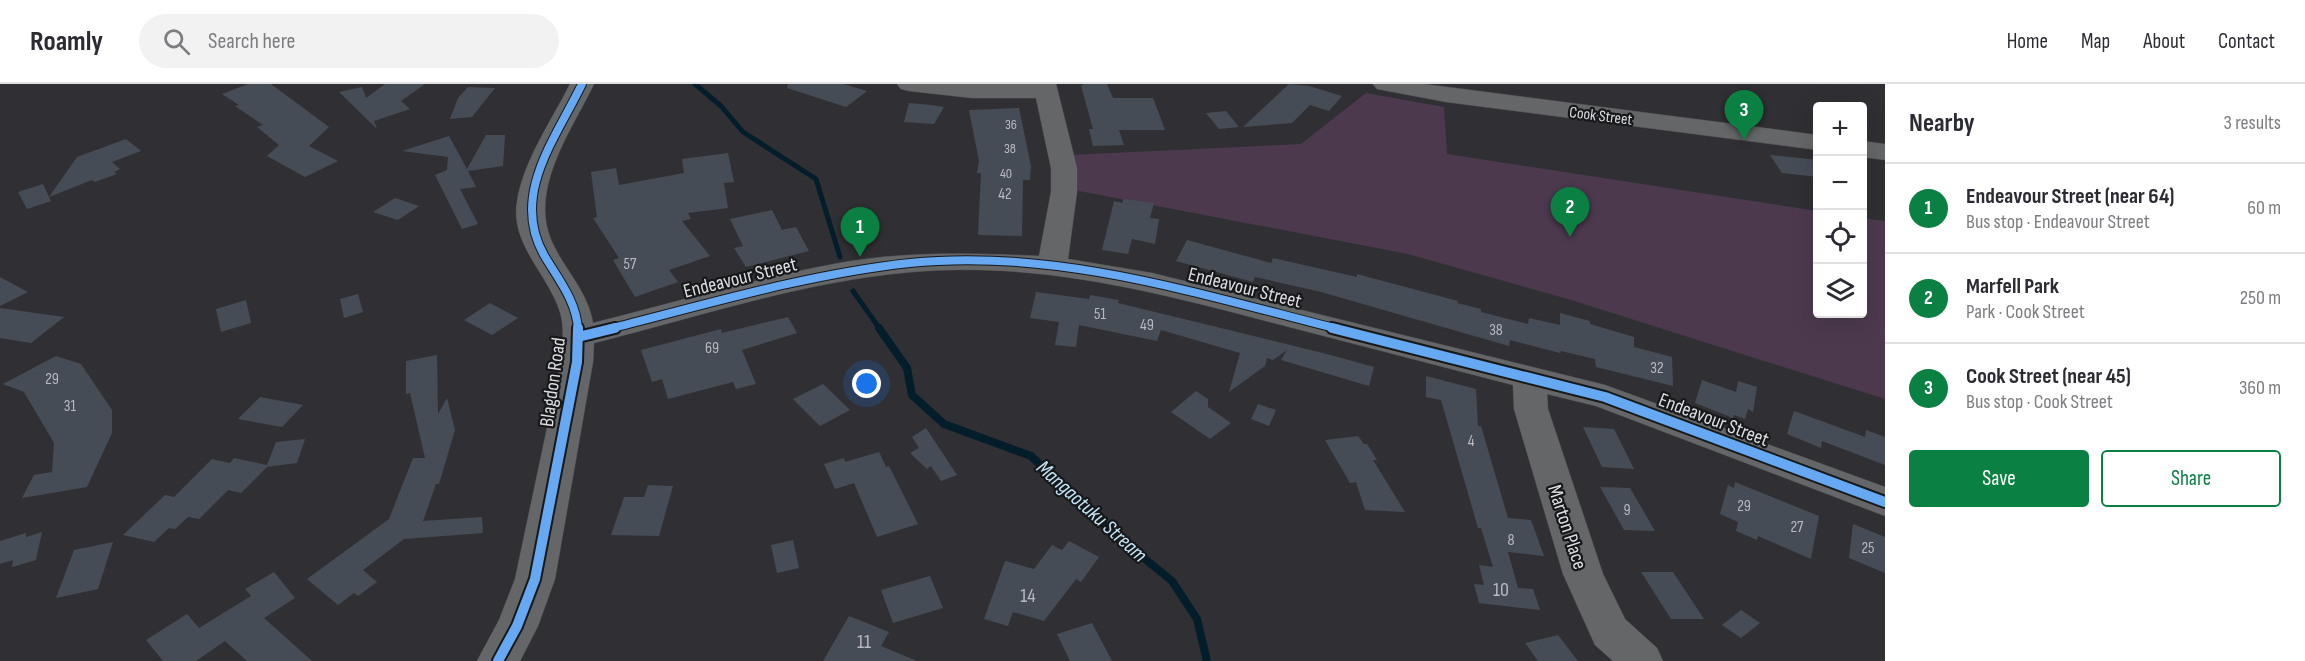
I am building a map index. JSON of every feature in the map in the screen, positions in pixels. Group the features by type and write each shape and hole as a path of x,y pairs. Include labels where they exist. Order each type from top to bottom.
{"street":[{"name":"Blagdon Road","path":"498,661 517,626 535,579 577,362 576,312 537,246 531,224 530,202 537,180 582,84"},
{"path":"909,84 972,91 1044,87 1064,168 1064,192 1052,265"},
{"name":"Cook Street","path":"1385,84 1446,95 1813,142"},
{"path":"1867,150 1885,152"},
{"name":"Endeavour Street","path":"578,337 834,273 912,263 963,261 1052,265 1152,282 1605,397 1885,502"},
{"name":"Marton Place","path":"1529,377 1531,409 1583,574 1610,632 1642,661"}],"shaded area":[{"path":"1366,93 1444,107 1447,154 1813,210 1813,318 1867,318 1867,219 1885,221 1885,399 1568,299 1408,254 1074,190 1069,155 1301,144"}],"building":[{"path":"248,84 271,84 329,127 309,146 338,161 305,177 267,156 279,145 257,127 263,125 222,94"},
{"path":"385,84 425,84 401,101 410,109 374,121 377,129 339,92 362,87 366,98"},
{"path":"788,84 843,84 867,91 846,107 787,88"},
{"path":"1107,84 1113,98 1153,98 1165,130 1119,130 1124,145 1093,146 1089,129 1093,129 1081,86"},
{"path":"1289,84 1309,86 1342,96 1329,111 1310,105 1292,123 1243,127"},
{"path":"468,87 495,88 472,117 450,119 458,98"},
{"path":"909,103 944,107 934,124 904,122"},
{"path":"1019,108 1031,166 1030,180 1023,180 1022,236 980,235 978,234 981,173 977,173 979,161 969,110"},
{"path":"1226,111 1239,127 1219,129 1206,113"},
{"path":"486,135 505,135 503,166 468,171 476,187 460,189 478,224 462,229 435,175 447,170 448,157 402,151 449,136 467,169"},
{"path":"126,139 141,151 112,162 120,169 114,172 117,174 95,182 92,180 49,197 77,157"},
{"path":"728,153 734,182 724,183 728,208 688,213 691,219 682,221 710,256 669,270 678,282 635,297 613,260 619,258 593,218 597,217 591,172 616,168 619,185 684,173 682,159"},
{"path":"1770,155 1813,159 1813,176 1782,173"},
{"path":"43,184 51,201 27,209 18,192"},
{"path":"395,198 419,206 398,220 373,212"},
{"path":"1124,199 1154,203 1150,218 1159,219 1155,244 1132,239 1128,254 1102,250 1114,201 1122,203"},
{"path":"772,210 782,230 796,227 809,251 746,267 734,248 743,246 730,219"},
{"path":"1187,240 1271,263 1273,258 1357,277 1357,274 1458,301 1457,303 1481,309 1481,312 1528,324 1529,318 1560,325 1560,313 1590,321 1590,324 1634,337 1634,347 1672,357 1673,386 1596,367 1595,359 1510,340 1509,346 1321,292 1255,277 1253,282 1176,261"},
{"path":"0,277 28,292 0,306"},
{"path":"1036,292 1089,299 1090,295 1119,300 1118,303 1374,367 1369,386 1281,360 1287,350 1273,360 1267,358 1265,366 1229,392 1240,353 1161,330 1157,341 1079,325 1076,347 1055,345 1059,322 1030,318"},
{"path":"358,294 363,312 344,318 340,299"},
{"path":"246,300 251,323 221,332 216,309"},
{"path":"490,303 518,318 492,335 464,320"},
{"path":"0,308 64,317 31,343 0,338"},
{"path":"788,317 797,333 742,350 756,384 736,389 733,382 668,399 662,379 652,382 641,350 721,329 722,333"},
{"path":"437,355 438,414 447,398 455,430 439,484 436,484 423,521 482,517 483,533 404,539 363,570 377,582 358,596 354,593 338,605 307,579 389,519 413,458 425,458 410,393 406,394 406,361"},
{"path":"56,356 81,364 112,410 112,433 87,487 22,498 34,475 52,472 54,443 24,392 3,384"},
{"path":"1426,376 1476,389 1478,426 1481,426 1508,518 1531,520 1544,556 1508,552 1518,588 1533,589 1540,610 1479,603 1474,584 1484,585 1479,565 1493,567 1481,528 1478,528 1441,400 1426,397"},
{"path":"1702,380 1736,392 1738,381 1757,387 1753,412 1748,409 1745,419 1734,415 1733,418 1695,403"},
{"path":"823,384 850,410 820,426 793,399"},
{"path":"1196,391 1208,399 1208,407 1231,423 1210,439 1171,412"},
{"path":"260,397 303,405 282,427 238,419"},
{"path":"1258,404 1276,410 1269,426 1251,419"},
{"path":"1794,411 1865,437 1866,430 1885,437 1885,465 1822,441 1821,448 1787,434"},
{"path":"1583,427 1614,429 1634,469 1602,467"},
{"path":"926,428 957,475 941,481 931,466 927,469 910,453 919,448 912,437"},
{"path":"1358,436 1364,444 1367,444 1377,460 1373,460 1405,512 1365,510 1356,482 1350,483 1325,440"},
{"path":"305,439 297,463 267,467 241,493 228,490 199,519 188,517 175,529 169,528 154,542 123,535 165,495 174,497 212,459 230,463 234,458 267,465 276,442"},
{"path":"879,452 886,467 889,466 918,524 877,537 854,483 835,489 824,464 844,458 845,462"},
{"path":"1735,482 1819,516 1811,559 1758,536 1757,540 1736,531 1738,522 1720,514 1728,485 1734,488"},
{"path":"648,485 673,486 659,536 611,535 624,497 644,497"},
{"path":"1600,487 1630,488 1655,531 1624,530"},
{"path":"1853,524 1885,537 1885,573 1849,558"},
{"path":"42,532 36,560 12,567 13,560 0,564 0,541 26,533 26,537"},
{"path":"793,540 799,568 777,573 771,545"},
{"path":"1069,541 1099,557 1081,582 1076,579 1044,621 1013,612 1008,626 984,619 1005,561 1034,569 1052,545 1062,550"},
{"path":"113,542 98,589 56,598 74,550"},
{"path":"274,572 295,598 264,618 312,661 247,661 225,641 196,661 163,661 146,640 187,614 199,628 251,596 245,589"},
{"path":"1641,572 1673,572 1704,619 1671,619"},
{"path":"930,576 943,608 893,623 881,590"},
{"path":"1741,610 1760,623 1741,638 1722,625"},
{"path":"849,616 889,632 881,646 917,661 823,661"},
{"path":"1092,623 1112,661 1070,661 1057,634"},
{"path":"1558,635 1578,661 1538,661 1525,643"}],"waterway":[{"name":"Mangaotuku Stream","path":"695,84 721,106 743,132 816,179 840,257"},
{"name":"Mangaotuku Stream","path":"853,291 880,329"},
{"name":"Mangaotuku Stream","path":"879,328 907,368 912,395 944,424 1031,456 1107,528 1172,581 1197,619 1207,661"}],"cycle path":[{"path":"498,661 517,626 535,579 577,362 577,317 569,297 539,246 530,219 530,203 544,160 582,84"},
{"path":"578,337 834,273 912,263 963,261 1052,265 1152,282 1605,397 1885,502"}],"place":[{"name":"Cook Street (near 45)","path":"1744,140"},
{"name":"Marfell Park","path":"1570,237"},
{"name":"Endeavour Street (near 64)","path":"860,257"}]}
